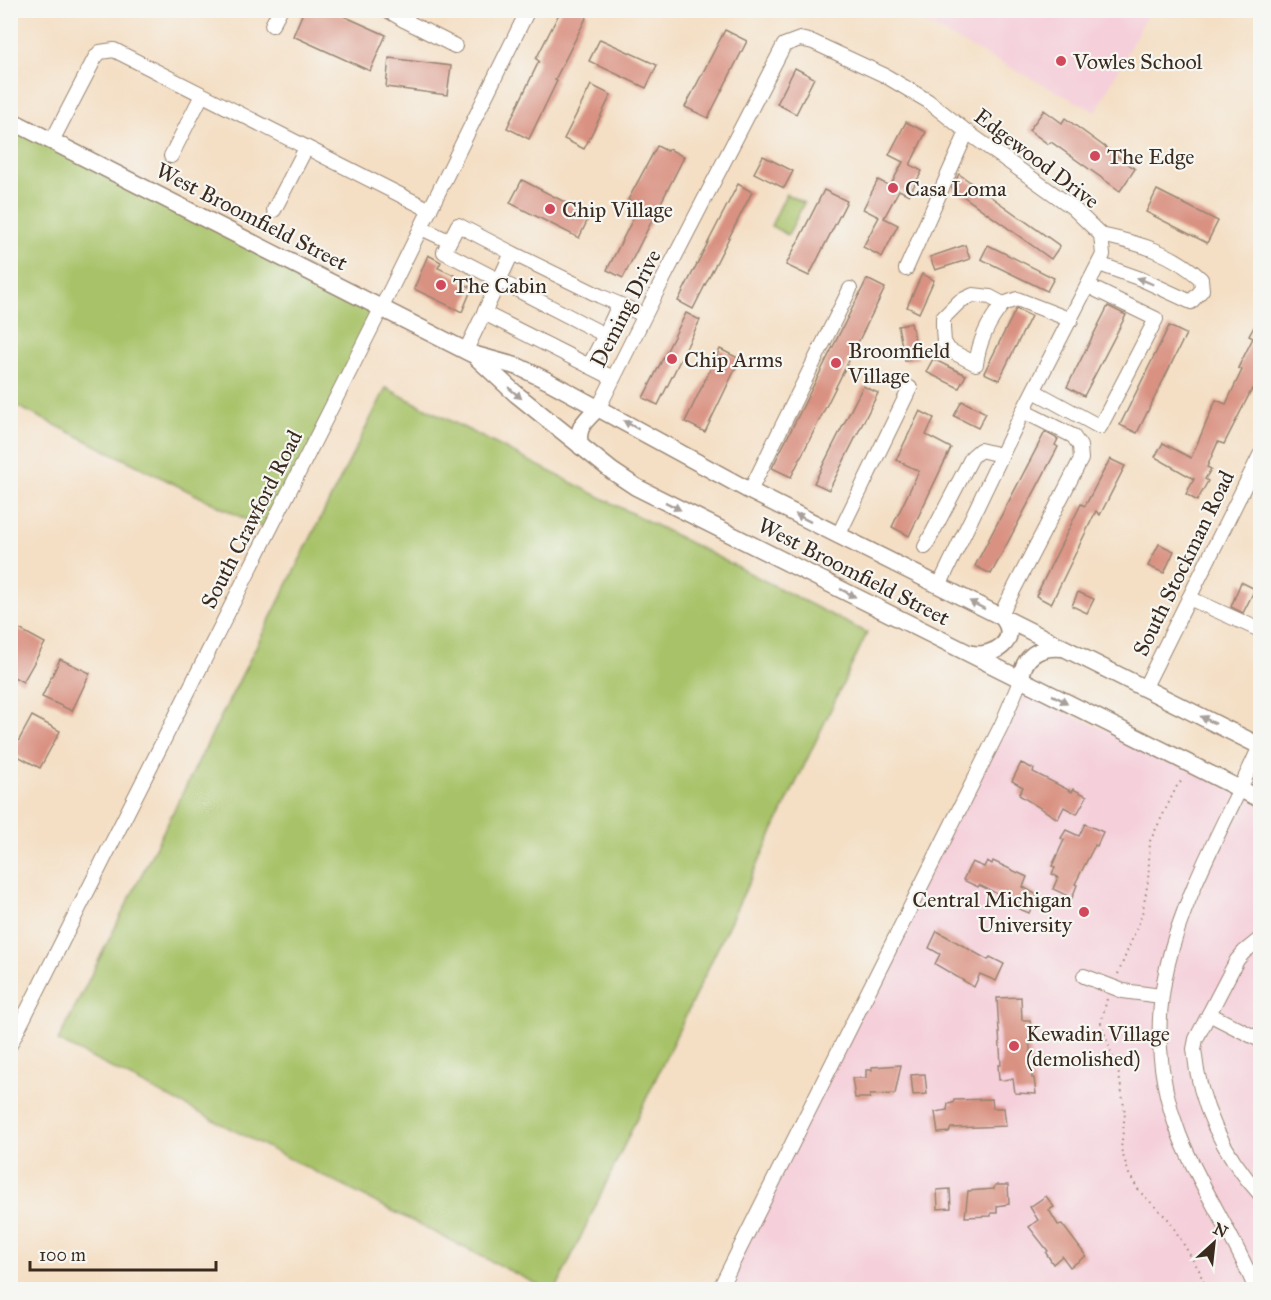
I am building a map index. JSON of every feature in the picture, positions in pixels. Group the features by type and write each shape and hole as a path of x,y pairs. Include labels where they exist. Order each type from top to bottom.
{"main road":[{"name":"West Broomfield Street","path":"10,120 469,352 530,372 599,407 750,491 1260,746"},
{"name":"West Broomfield Street","path":"469,352 508,388 581,447 636,487 1260,799"},
{"path":"581,447 578,436 580,428 599,407"},
{"path":"968,653 983,654 1000,648 1009,635 1007,624 1001,617"},
{"path":"1021,679 1026,663 1036,651 1046,648 1062,648"}],"street":[{"path":"272,25 280,10"},
{"path":"387,10 407,15 455,46"},
{"name":"South Crawford Road","path":"10,1045 382,307 528,10"},
{"name":"Edgewood Drive","path":"739,132 784,45 800,39 813,42 884,75 928,101 1072,207 1101,235 1103,255 1099,264 1001,455 939,586"},
{"path":"52,141 95,58 105,50 118,51 430,210"},
{"path":"171,156 202,95"},
{"name":"Deming Drive","path":"599,407 739,132"},
{"path":"906,269 968,132"},
{"path":"274,210 306,148"},
{"path":"605,335 444,252 458,225 644,315"},
{"path":"421,228 449,241"},
{"path":"1099,264 1141,279 1191,302 1202,291 1201,279 1163,253 1133,242 1101,235"},
{"path":"469,352 483,313 512,253"},
{"path":"1034,392 1100,427 1156,319 1088,286"},
{"path":"750,491 850,289"},
{"path":"1003,304 990,297 973,295 960,301 943,318 944,342 949,350 976,364 978,346 993,315 1003,304 1017,299 1071,320"},
{"path":"589,366 620,305"},
{"path":"483,313 613,378"},
{"path":"838,536 910,388"},
{"path":"1001,617 1080,459 1080,446 1073,436 1023,411"},
{"path":"925,547 972,457 980,450 1001,455"},
{"name":"South Stockman Road","path":"1144,689 1260,455"},
{"path":"1189,598 1260,630"},
{"path":"719,1290 1008,727 1021,679"},
{"path":"1256,1290 1191,1160 1174,1118 1162,1062 1160,1028 1161,996 1169,956 1186,904 1260,746"},
{"path":"1260,939 1237,960 1196,1040 1194,1049 1207,1107 1224,1148 1260,1194"},
{"path":"1084,976 1113,988 1161,996"},
{"path":"1209,1014 1260,1040"}],"path":[{"path":"1182,781 1178,784 1150,841 1148,881 1142,915 1104,1006 1101,1023 1120,1084 1125,1113 1121,1149 1129,1174 1140,1192 1169,1220 1199,1270 1206,1290"}],"shaded area":[{"name":"Vowles School","path":"901,11 1149,11 1096,112"},
{"name":"Central Michigan University","path":"1024,694 1241,789 1260,746 1260,1289 719,1290 959,810"}],"green space":[{"path":"10,122 381,311 269,531 11,403"},
{"path":"786,194 804,203 788,235 771,226"},
{"path":"386,388 867,633 556,1289 546,1289 58,1041"}],"building":[{"path":"304,10 330,10 386,35 370,71 293,36"},
{"path":"561,10 581,10 588,14 529,139 507,128 539,61 536,59"},
{"path":"725,30 747,41 708,118 685,107"},
{"path":"600,39 657,65 646,88 589,61"},
{"path":"389,58 451,66 447,95 386,87"},
{"path":"795,68 814,78 796,114 777,104"},
{"name":"Chip Village","path":"591,85 611,95 584,149 564,139"},
{"name":"The Edge","path":"1044,110 1062,123 1065,118 1135,169 1120,191 1051,142 1048,144 1029,130"},
{"name":"Casa Loma","path":"906,122 926,132 910,165 922,171 909,195 899,190 884,218 898,225 882,257 863,247 879,217 863,209 878,180 890,186 903,162 889,155"},
{"path":"657,146 684,157 623,278 607,270 640,205 628,200"},
{"path":"763,156 793,171 784,188 754,173"},
{"name":"Casa Loma","path":"959,174 1060,246 1051,259 952,188"},
{"name":"Chip Village","path":"522,180 590,215 579,238 510,203"},
{"path":"738,184 752,192 693,309 678,301"},
{"path":"824,190 847,201 809,276 786,265"},
{"name":"The Edge","path":"1157,190 1218,221 1207,243 1146,212"},
{"name":"Casa Loma","path":"965,245 970,259 935,270 930,257"},
{"name":"Casa Loma","path":"988,245 1054,278 1047,291 981,259"},
{"name":"The Cabin","path":"428,255 441,262 438,268 460,278 459,281 472,288 462,312 414,289"},
{"path":"922,274 934,280 919,313 907,307"},
{"name":"Broomfield Village","path":"867,279 885,288 791,477 772,468"},
{"path":"1108,306 1126,315 1084,396 1067,387"},
{"path":"1016,309 1031,316 999,380 984,373"},
{"name":"Chip Arms","path":"686,313 700,320 658,405 643,398"},
{"path":"1260,316 1260,378 1224,444 1218,442 1207,467 1211,469 1205,479 1208,481 1197,501 1186,494 1194,479 1155,457 1163,443 1191,458 1216,400 1226,404 1242,370 1238,368 1253,338 1249,336"},
{"path":"911,323 919,358 905,361 898,326"},
{"path":"1169,326 1186,334 1137,433 1120,425"},
{"path":"720,349 740,359 705,432 685,422"},
{"path":"933,359 966,375 959,388 926,372"},
{"path":"863,386 878,393 829,490 814,483"},
{"path":"962,401 986,413 978,428 954,416"},
{"path":"920,411 934,418 926,435 951,448 909,536 892,527 919,471 896,460"},
{"path":"1045,432 1058,439 1055,445 1058,447 991,574 975,566"},
{"path":"1110,459 1125,466 1100,515 1096,511 1051,604 1036,596 1081,504 1085,506"},
{"path":"1159,544 1174,551 1164,573 1148,566"},
{"path":"1241,582 1255,589 1243,613 1231,607"},
{"path":"1078,592 1094,599 1087,613 1072,606"},
{"path":"10,624 45,643 23,682 10,675"},
{"path":"60,659 90,673 72,711 42,697"},
{"path":"32,716 60,731 40,768 12,753"},
{"path":"1021,763 1034,769 1033,772 1072,792 1073,789 1087,796 1077,814 1064,807 1058,819 1019,795 1023,787 1012,781"},
{"path":"1085,824 1103,832 1075,884 1077,885 1072,898 1053,889 1058,877 1052,874 1055,867 1052,866 1066,830 1079,836"},
{"path":"987,861 992,864 993,861 1027,877 1023,887 1037,895 1029,913 1015,907 1017,903 963,880 972,862 984,867"},
{"name":"Kewadin Village (demolished)","path":"937,931 988,960 990,957 1004,964 996,981 980,974 974,987 935,964 940,954 929,948"},
{"name":"Kewadin Village (demolished)","path":"1021,997 1022,1020 1030,1020 1032,1078 1034,1078 1036,1094 1015,1093 1013,1079 999,1080 998,1065 1001,1065 997,998"},
{"path":"901,1065 895,1094 855,1098 852,1078 866,1078 866,1070 872,1070 872,1067"},
{"path":"925,1074 927,1094 913,1095 911,1075"},
{"name":"Kewadin Village (demolished)","path":"992,1099 993,1108 1004,1108 1006,1126 951,1128 949,1132 938,1133 935,1112 947,1110 948,1104 953,1103 954,1100"},
{"path":"995,1185 1008,1185 1009,1204 997,1206 997,1213 991,1213 991,1216 965,1217 968,1191 994,1189"},
{"path":"950,1189 951,1208 938,1209 937,1190"},
{"path":"1046,1196 1054,1207 1049,1210 1058,1225 1062,1224 1086,1256 1070,1267 1062,1256 1053,1264 1046,1253 1048,1251 1029,1227 1038,1220 1030,1207"}],"place":[{"name":"Vowles School","path":"1061,61"},
{"name":"The Edge","path":"1095,156"},
{"name":"Casa Loma","path":"893,188"},
{"name":"Chip Village","path":"550,209"},
{"name":"The Cabin","path":"441,285"},
{"name":"Chip Arms","path":"672,359"},
{"name":"Broomfield Village","path":"836,363"},
{"name":"Central Michigan University","path":"1084,912"},
{"name":"Kewadin Village (demolished)","path":"1014,1046"}]}
